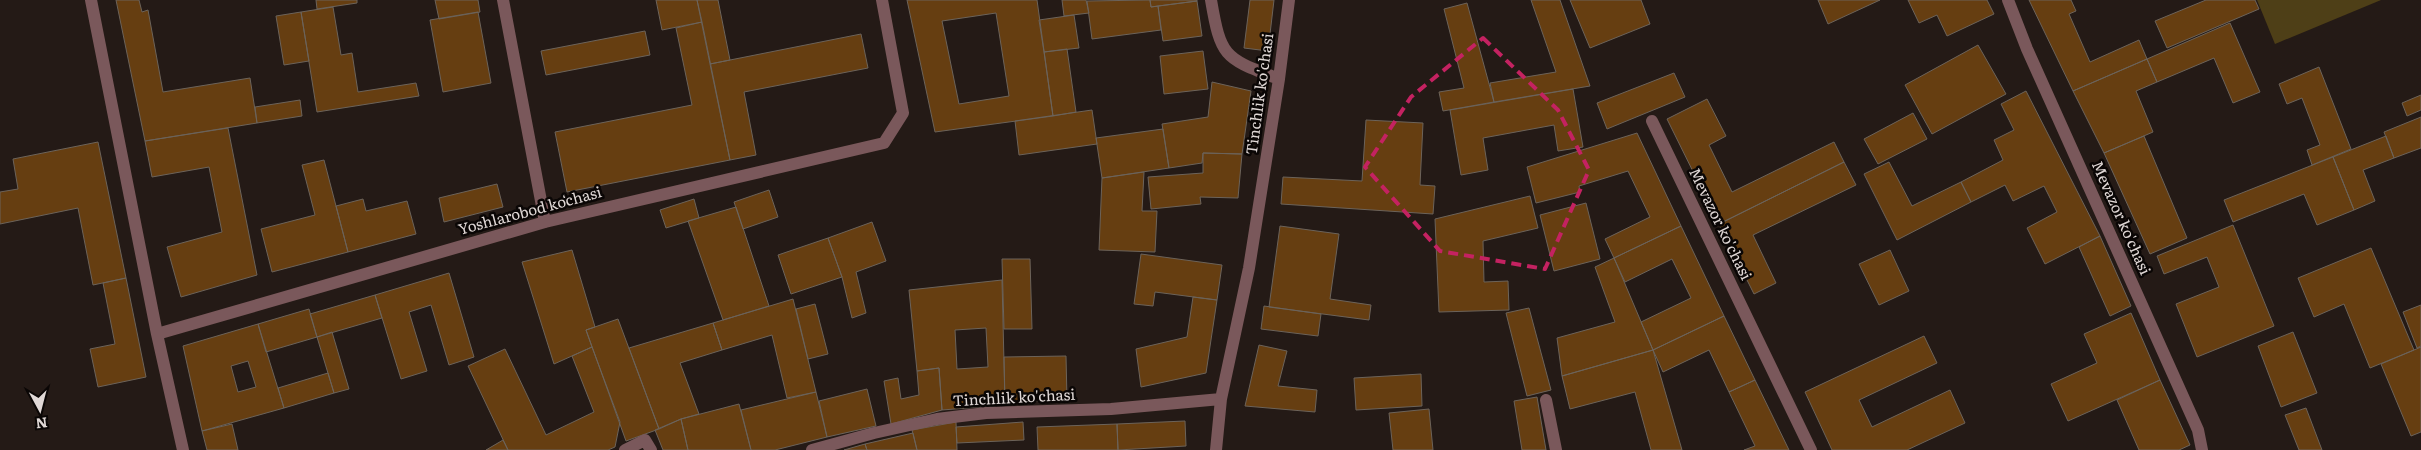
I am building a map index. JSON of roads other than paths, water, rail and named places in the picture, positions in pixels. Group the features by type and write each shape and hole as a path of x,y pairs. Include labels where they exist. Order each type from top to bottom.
{"street":[{"path":"91,0 157,334 183,450"},
{"path":"503,0 544,222"},
{"name":"Yoshlarobod koʻchasi","path":"157,334 544,222 884,143 903,114 882,0"},
{"path":"1211,0 1221,45 1236,62 1279,79"},
{"name":"Tinchlik ko'chasi","path":"1216,450 1221,399 1249,268 1279,79 1289,0"},
{"name":"Mevazor ko'chasi","path":"2008,0 2027,49 2198,430 2202,450"},
{"name":"Mevazor ko'chasi","path":"1652,121 1811,450"},
{"name":"Tinchlik ko'chasi","path":"812,450 874,432 937,419 986,412 1111,409 1221,399"},
{"path":"1546,400 1556,450"},
{"path":"625,450 645,440 651,450"}]}
